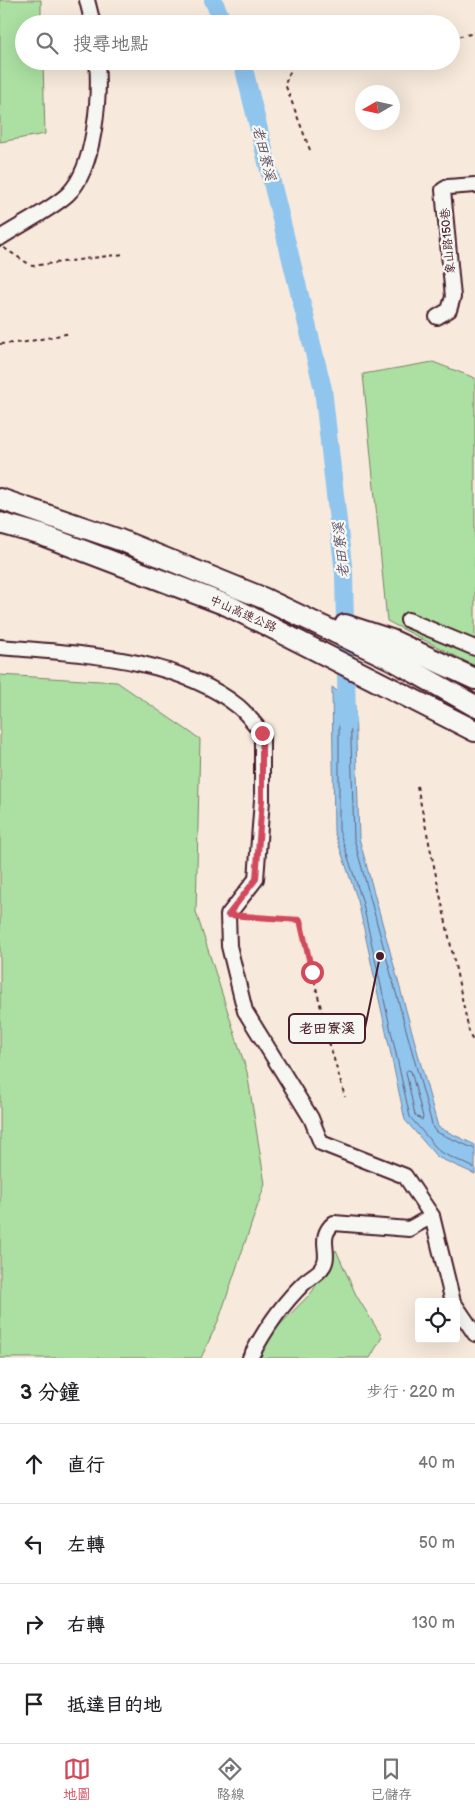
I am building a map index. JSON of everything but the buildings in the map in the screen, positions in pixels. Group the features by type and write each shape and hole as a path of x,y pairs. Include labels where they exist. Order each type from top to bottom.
{"highway":[{"name":"中山高速公路","path":"0,499 120,540 392,650"},
{"name":"中山高速公路","path":"0,523 42,534 229,606 475,731"},
{"path":"392,650 475,679"},
{"path":"392,650 475,706"}],"street":[{"path":"86,0 90,15"},
{"path":"0,238 67,194 79,180 93,128 98,70"},
{"name":"象山路150巷","path":"437,317 449,310 452,297 443,190 448,187 475,185"},
{"path":"408,620 475,648"},
{"path":"0,647 62,652 143,663 183,676 239,707 262,733 262,800 256,879 228,915 229,946 244,1011 311,1118 321,1142 405,1176 432,1216 452,1298"},
{"path":"250,1358 278,1314 304,1283 322,1268 326,1253 324,1238 327,1230 334,1224 409,1228 432,1216"},
{"path":"460,1312 475,1334"}],"path":[{"path":"460,36 475,33"},
{"path":"291,70 285,84 310,150"},
{"path":"0,246 32,266 123,254"},
{"path":"0,344 26,342 71,333"},
{"path":"417,786 470,1036 475,1043"},
{"path":"228,915 300,920 329,1042 345,1097"}],"green space":[{"path":"0,0 41,0 41,15 15,15 15,70 43,70 45,134 0,142"},
{"path":"433,362 475,378 475,666 387,621 363,374"},
{"path":"0,675 117,682 200,739 196,912 247,1072 265,1184 219,1319 201,1358 0,1358"},
{"path":"336,1250 356,1295 382,1337 370,1358 261,1358 267,1338 312,1292"}],"water":[{"path":"332,687 355,705 359,838 438,1127 475,1145 475,1174 437,1157 405,1120 358,901 334,831"}],"waterway":[{"name":"老田寮溪","path":"213,0 220,15"},
{"name":"老田寮溪","path":"244,70 323,389 344,574 347,722"}],"place":[{"name":"老田寮溪","path":"380,956"}],"route":[{"path":"262,733 260,849 256,879 228,915 300,920 312,972"}]}
